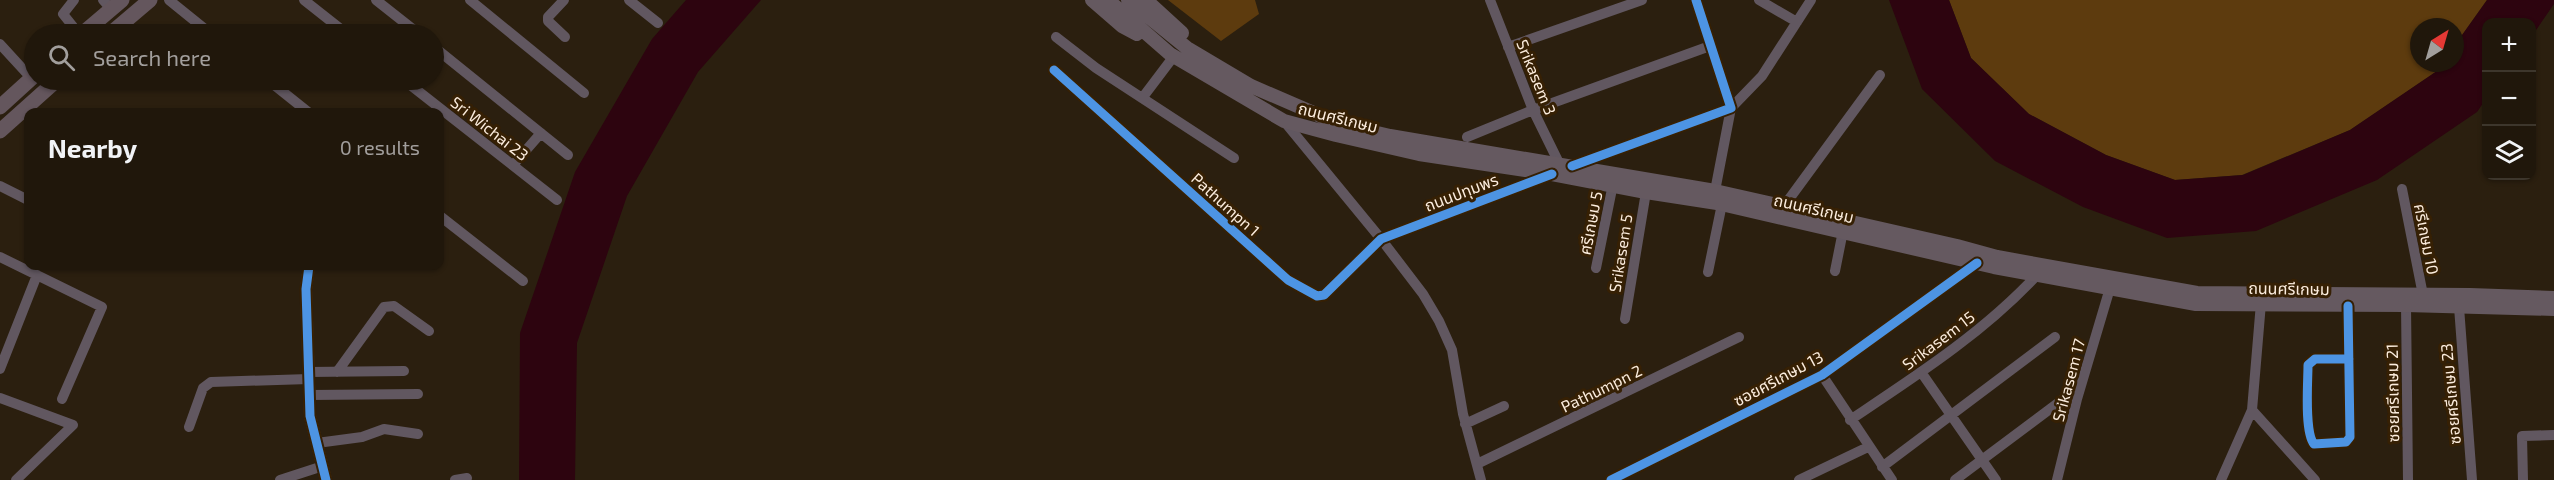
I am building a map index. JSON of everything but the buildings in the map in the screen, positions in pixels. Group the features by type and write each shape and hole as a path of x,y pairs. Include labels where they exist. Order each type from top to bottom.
{"main road":[{"path":"122,24 150,0"},
{"path":"1092,0 1122,26 1172,55"},
{"name":"ถนนศรีเกษม","path":"1108,0 1172,55 1284,121 1419,154 1561,167 1612,184 1646,192 1722,204 1977,263 2196,304 2213,299 2423,295 2554,298"},
{"name":"ถนนศรีเกษม","path":"1128,0 1187,48 1251,86 1339,124 1421,142 1715,191 1997,256 2213,299 2348,306 2406,305 2554,309"},
{"path":"1146,0 1215,62 1251,86"},
{"path":"91,24 112,3"},
{"path":"0,107 24,88"},
{"path":"25,108 45,90"},
{"path":"0,131 24,109"}],"street":[{"path":"69,24 63,14 74,0"},
{"path":"169,0 199,24"},
{"path":"304,0 334,24"},
{"path":"376,0 406,24"},
{"path":"470,0 584,93"},
{"path":"564,0 548,17 548,21 566,37"},
{"path":"629,0 658,23"},
{"name":"Srikasem 3","path":"1490,0 1533,110 1561,167"},
{"path":"1508,47 1642,0"},
{"path":"1696,0 1731,108 1715,191"},
{"path":"1759,0 1797,22"},
{"path":"1731,108 1762,76 1811,0"},
{"path":"1056,37 1096,68 1234,158"},
{"path":"0,44 24,67"},
{"path":"1467,137 1533,110 1710,46"},
{"path":"444,54 568,155"},
{"path":"1143,97 1172,55"},
{"name":"Pathumpn 1","path":"1054,70 1288,280 1317,296 1324,295 1381,239"},
{"path":"1784,206 1880,75"},
{"path":"280,90 303,108"},
{"name":"Sri Wichai 23","path":"417,90 440,108"},
{"name":"ถนนปทุมพร","path":"1381,239 1561,167 1731,108"},
{"name":"Sri Wichai 23","path":"444,111 557,200"},
{"path":"1284,121 1381,239 1423,294 1439,321 1452,350 1466,424 1481,480"},
{"path":"513,165 541,133"},
{"name":"ศรีเกษม 5","path":"1596,268 1612,184"},
{"path":"0,186 24,198"},
{"name":"ศรีเกษม 10","path":"2402,189 2423,295"},
{"name":"Srikasem 5","path":"1625,319 1646,192"},
{"path":"1708,272 1722,204"},
{"path":"444,219 523,281"},
{"path":"1835,271 1843,231"},
{"path":"0,257 24,269"},
{"name":"ซอยศรีเกษม 13","path":"1611,480 1822,375 1977,263"},
{"path":"26,270 102,307 62,399"},
{"path":"308,270 306,289 310,416 326,480"},
{"path":"0,369 36,275"},
{"name":"Srikasem 15","path":"1850,420 1921,372 2009,305 2037,275"},
{"name":"Srikasem 17","path":"2057,480 2077,399 2110,288"},
{"path":"2221,480 2252,410 2261,303"},
{"name":"ซอยศรีเกษม 21","path":"2406,305 2408,480"},
{"path":"337,372 384,308 394,306 429,331"},
{"path":"2348,306 2349,359 2349,437 2346,442 2314,444 2311,440 2309,419 2308,365 2315,359 2349,359"},
{"name":"ซอยศรีเกษม 23","path":"2458,307 2472,480"},
{"name":"Pathumpn 2","path":"1477,464 1739,337"},
{"path":"1882,467 2055,337"},
{"path":"189,427 203,388 211,382 337,372 404,371"},
{"path":"1921,372 1995,480"},
{"path":"1822,375 1892,480"},
{"path":"310,395 418,394"},
{"path":"0,398 73,425 16,480"},
{"path":"1955,480 2062,400 2077,399"},
{"path":"1466,424 1504,406"},
{"path":"2252,410 2314,480"},
{"path":"317,443 362,437 384,429 418,434"},
{"path":"2523,480 2522,436 2554,435"},
{"path":"1799,480 1868,447"},
{"path":"280,480 323,466"},
{"path":"455,480 467,478"}],"shaded area":[{"path":"686,0 761,0 698,72 627,196 577,343 575,480 519,480 520,333 575,172 652,39"},
{"path":"1168,0 1255,0 1259,14 1221,41"},
{"path":"1889,0 1949,0 1971,58 2029,114 2106,155 2175,180 2243,175 2350,130 2436,72 2464,72 2464,32 2487,0 2554,0 2554,4 2536,30 2536,18 2482,18 2482,105 2477,112 2377,180 2256,231 2167,238 2083,207 1995,161 1922,89"},
{"path":"1949,0 2487,0 2464,32 2464,18 2410,18 2410,72 2436,72 2350,130 2242,175 2175,180 2106,155 2029,114 1971,58"}],"cycle path":[{"path":"1572,166 1731,108 1696,0"},
{"path":"1054,70 1288,280 1317,296 1324,295 1381,239 1552,174"},
{"path":"1611,480 1822,375 1977,263"},
{"path":"308,270 306,289 310,416 326,480"},
{"path":"2348,306 2350,437 2346,442 2314,444 2308,418 2308,365 2315,359 2349,359"}]}
